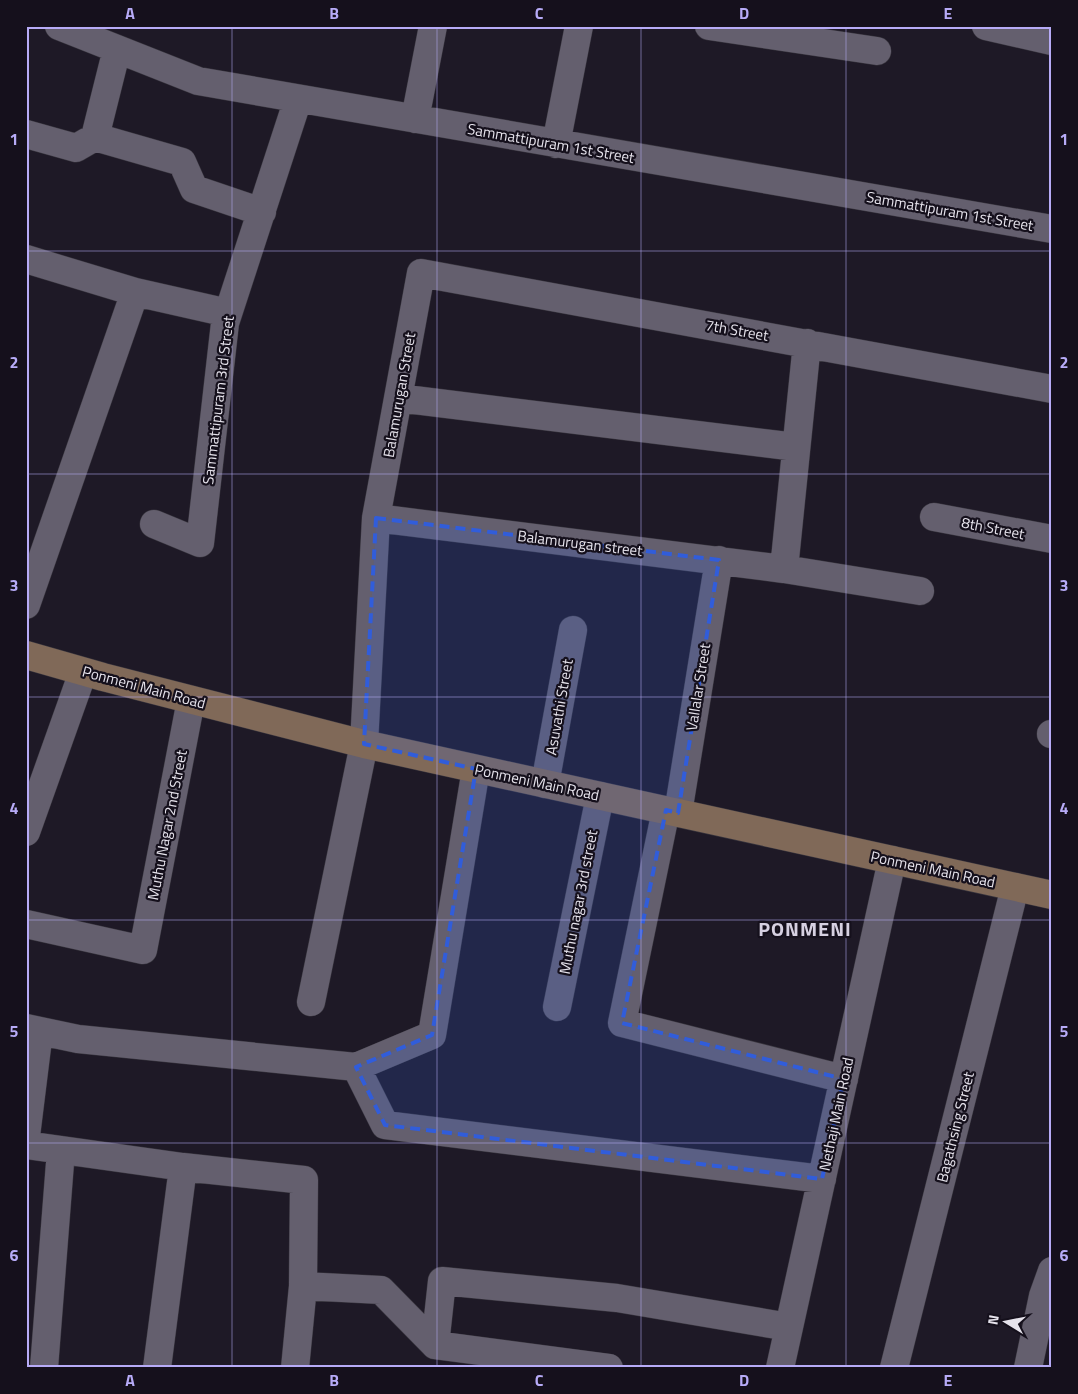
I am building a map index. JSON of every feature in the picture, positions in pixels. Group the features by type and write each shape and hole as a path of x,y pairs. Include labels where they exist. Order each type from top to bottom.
{"street":[{"name":"Sammattipuram 1st Street","path":"59,26 198,81 1052,229"},
{"path":"415,119 433,26"},
{"path":"556,144 579,26"},
{"path":"709,26 878,51"},
{"path":"986,26 1052,41"},
{"path":"26,134 76,148 95,136 117,49"},
{"name":"Sammattipuram 3rd Street","path":"154,524 200,543 225,323 298,99"},
{"path":"95,136 182,162 194,189 262,212"},
{"path":"26,259 135,292 228,313"},
{"name":"7th Street","path":"421,273 1052,388"},
{"name":"Balamurugan Street","path":"376,518 421,273"},
{"path":"26,604 135,292"},
{"path":"784,568 807,343"},
{"path":"398,398 796,447"},
{"name":"8th Street","path":"934,517 1052,539"},
{"path":"311,1002 364,744 376,518"},
{"name":"Balamurugan street","path":"376,518 784,568 920,591"},
{"name":"Vallalar Street","path":"719,560 672,812 622,1023 844,1079"},
{"name":"Asuvathi Street","path":"545,784 573,630"},
{"name":"Ponmeni Main Road","path":"26,656 364,744 1052,895"},
{"path":"26,832 83,672"},
{"name":"Muthu Nagar 2nd Street","path":"26,924 143,950 191,700"},
{"path":"26,1136 33,1029 78,1039 356,1067 432,1035 476,769"},
{"name":"Muthu nagar 3rd street","path":"557,1007 600,796"},
{"name":"Nethaji Main Road","path":"780,1368 892,860"},
{"name":"Bagathsing Street","path":"894,1368 1016,887"},
{"path":"356,1067 385,1125 822,1179"},
{"path":"26,1145 183,1167 304,1180 304,1286 295,1368"},
{"path":"44,1368 61,1150"},
{"path":"157,1368 183,1167"},
{"path":"1028,1368 1043,1296 1052,1271"},
{"path":"435,1345 442,1281 617,1298 788,1328"},
{"path":"304,1286 382,1290 435,1345 610,1368"}],"highlighted area":[{"path":"376,518 719,560 678,813 666,810 622,1023 844,1079 822,1179 385,1125 356,1067 432,1035 476,769 364,744"}],"district":[{"name":"PONMENI","path":"805,928"}]}
